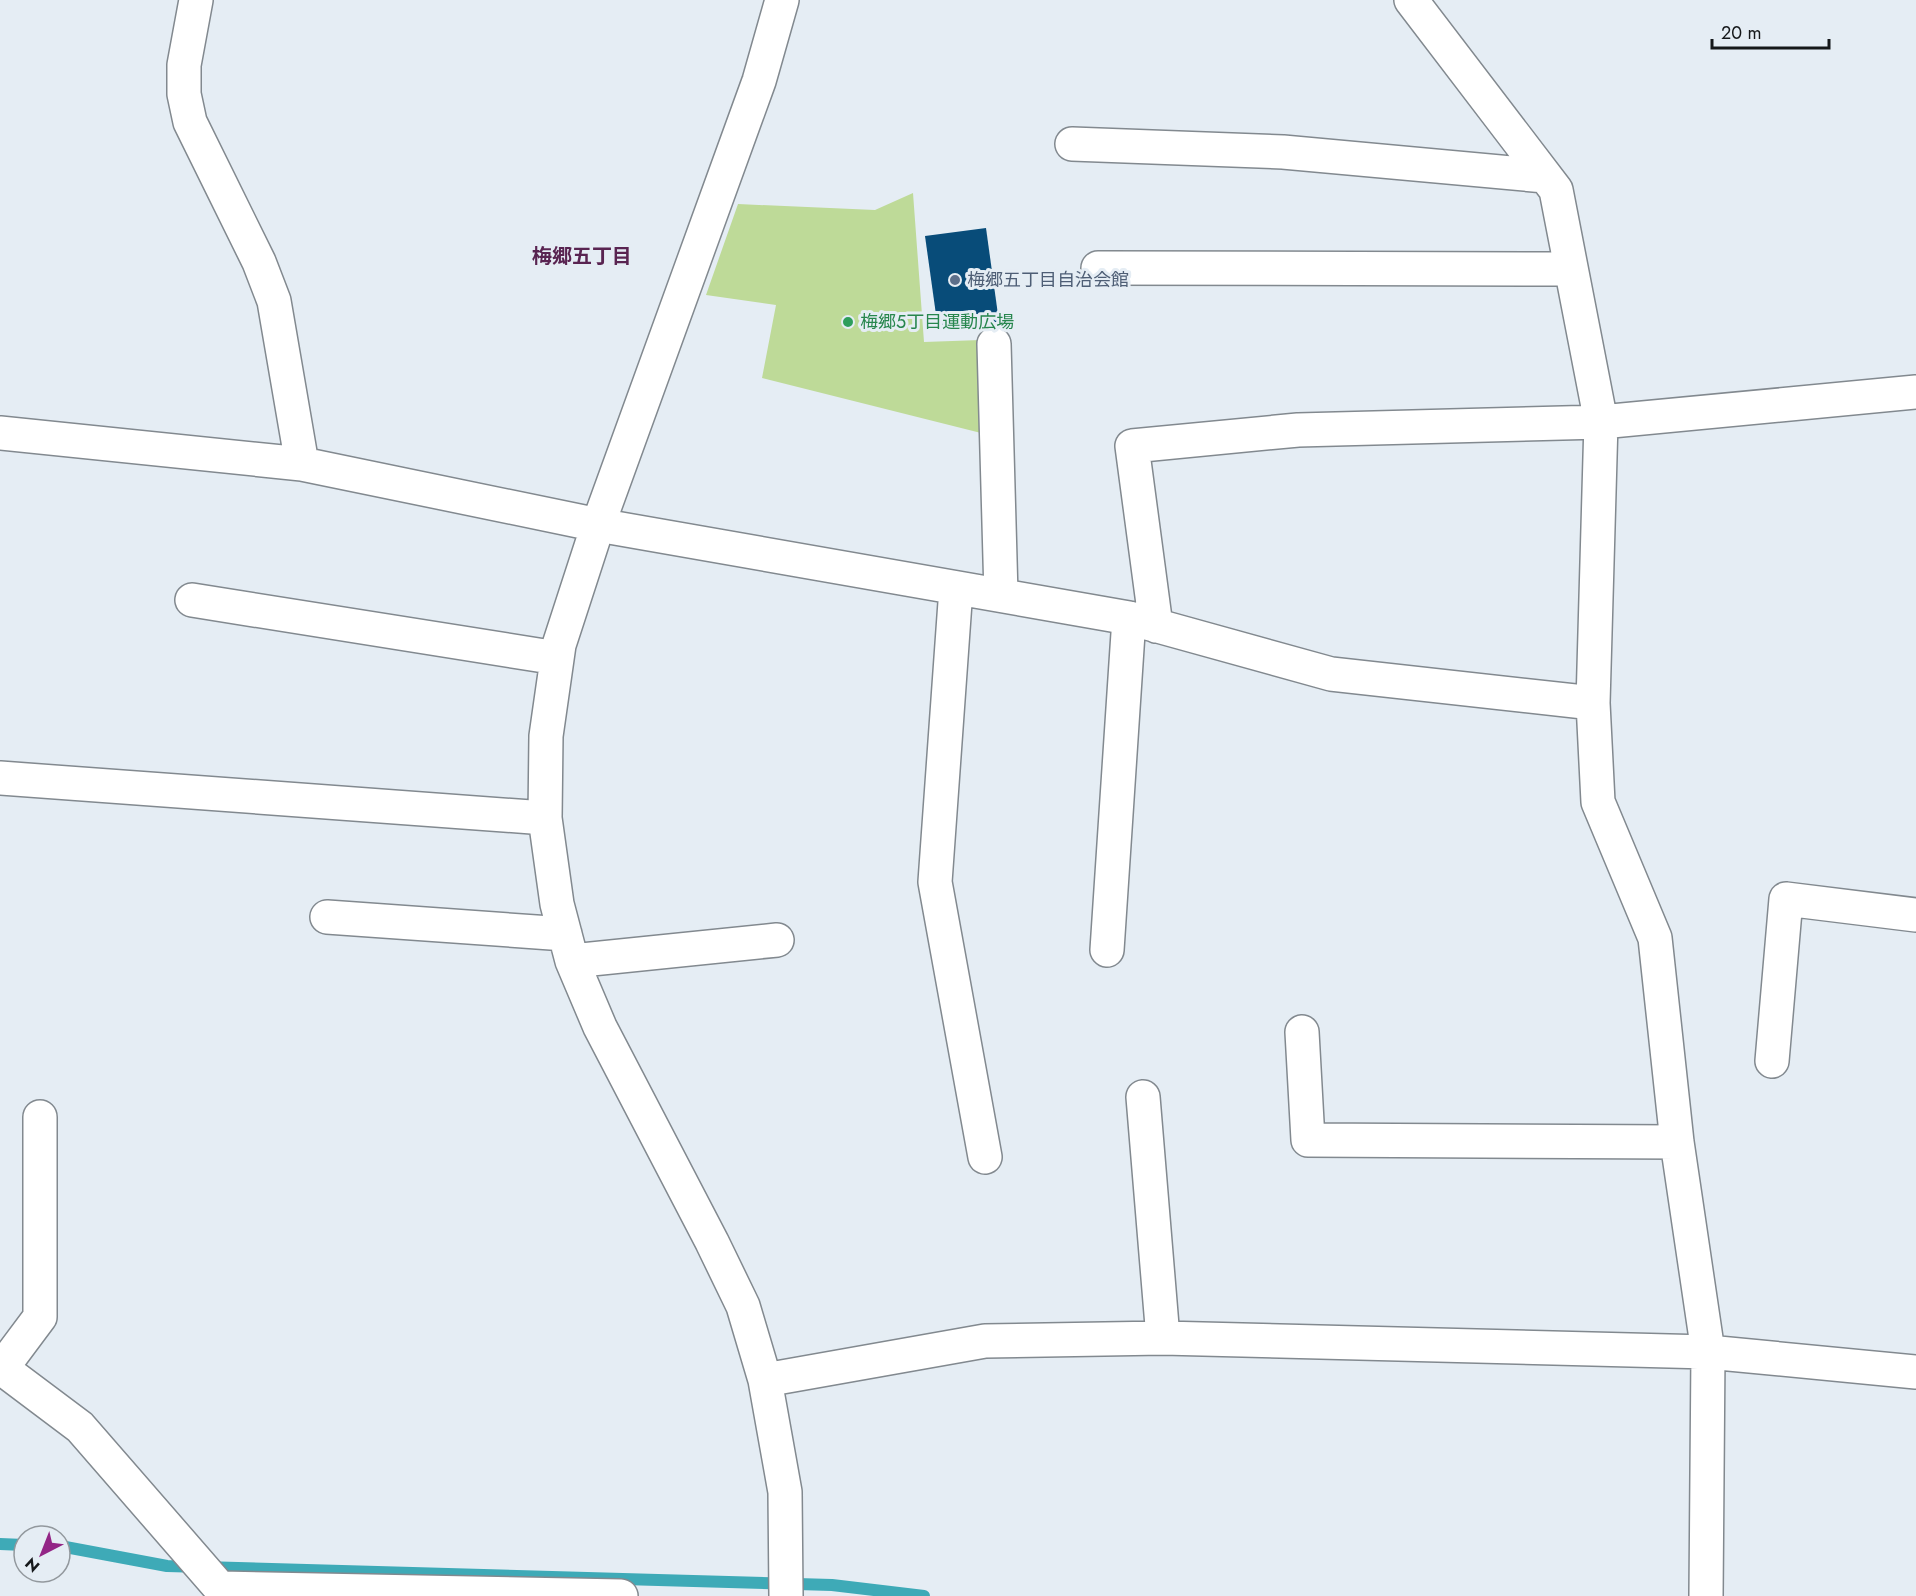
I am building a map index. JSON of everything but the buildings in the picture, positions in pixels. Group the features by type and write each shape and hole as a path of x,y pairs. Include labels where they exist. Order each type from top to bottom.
{"street":[{"path":"196,0 184,65 184,94 190,122 259,261 274,301 302,464"},
{"path":"782,0 759,81 598,525 560,645 546,736 545,818 557,904 569,948 600,1027 743,1306 765,1380 785,1492 786,1596"},
{"path":"1411,0 1556,190 1601,422 1593,704 1598,802 1655,938 1677,1142 1708,1352 1706,1596"},
{"path":"1072,144 1283,152 1545,176"},
{"path":"1098,268 1572,269"},
{"path":"994,344 1001,595"},
{"path":"1107,950 1143,622 1132,446 1298,430 1601,422 1916,392"},
{"path":"0,433 302,464 598,525 1143,622 1331,674 1593,704"},
{"path":"956,588 935,882 985,1157"},
{"path":"192,600 557,658"},
{"path":"0,778 545,818"},
{"path":"1772,1061 1786,899 1916,915"},
{"path":"327,917 569,948 777,940"},
{"path":"1302,1032 1308,1140 1677,1142"},
{"path":"1143,1097 1163,1338"},
{"path":"40,1117 40,1317 1,1368 80,1427 222,1592 621,1596"},
{"path":"765,1380 985,1341 1163,1338 1708,1352 1916,1372"}],"green space":[{"name":"梅郷5丁目運動広場","path":"913,193 924,342 981,340 985,434 762,378 776,305 706,295 738,204 875,210"}],"waterway":[{"path":"0,1544 12,1544"},
{"path":"72,1548 167,1566 832,1585 924,1596"}],"place":[{"name":"梅郷五丁目自治会館","path":"955,280"},
{"name":"梅郷5丁目運動広場","path":"848,322"}],"district":[{"name":"梅郷五丁目","path":"582,256"}]}
